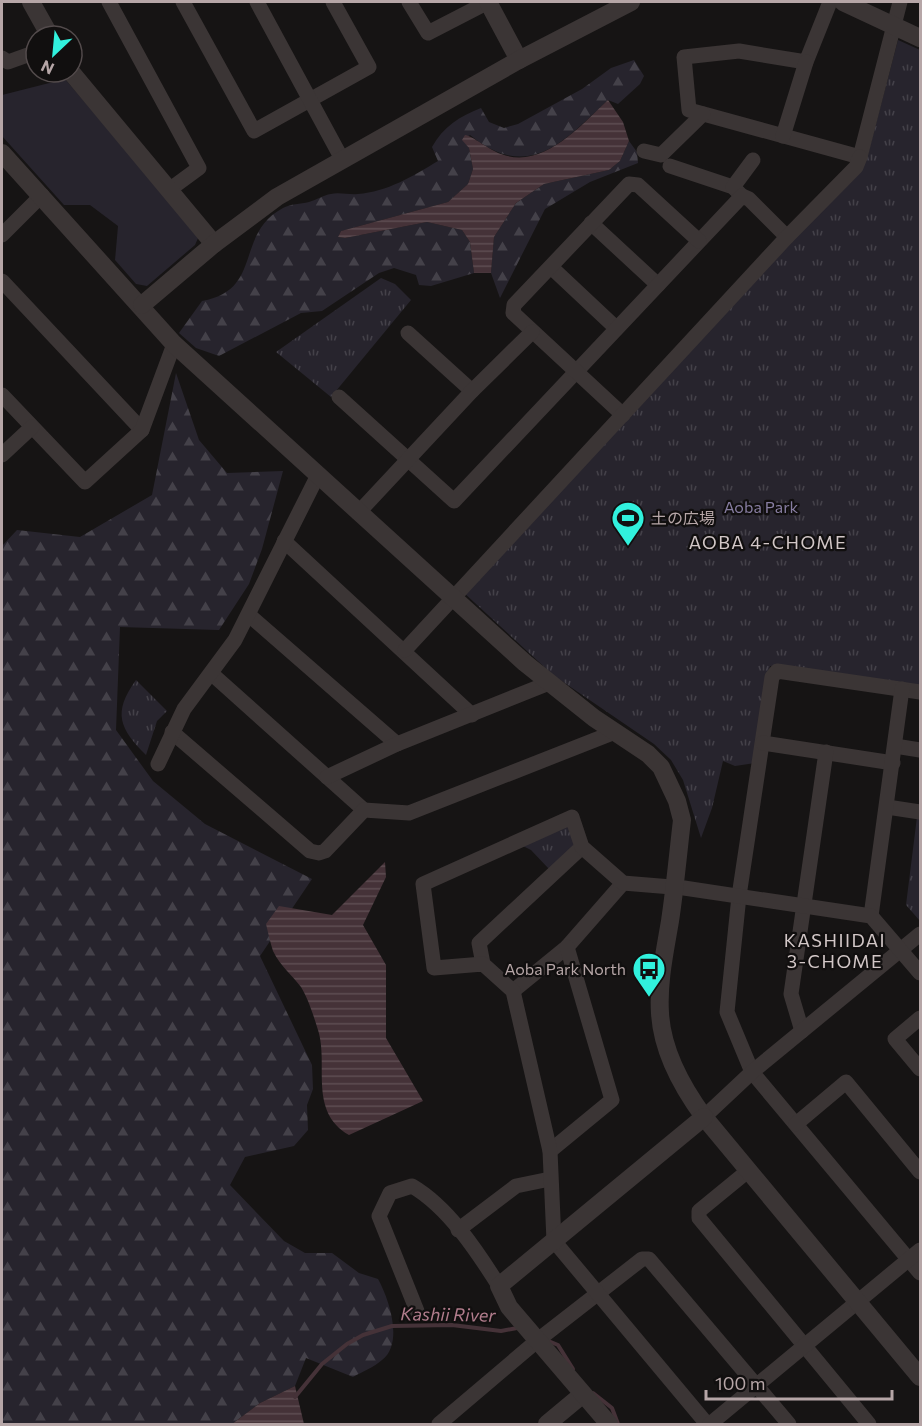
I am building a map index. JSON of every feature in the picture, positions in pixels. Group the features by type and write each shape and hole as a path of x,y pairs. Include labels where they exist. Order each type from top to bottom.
{"street":[{"path":"31,2 43,24"},
{"path":"109,2 199,168 169,190"},
{"path":"183,2 254,131 369,67 333,2"},
{"path":"257,2 342,159"},
{"path":"410,2 428,33 488,2 519,60"},
{"path":"142,305 214,244 277,196 519,60 631,2"},
{"path":"783,136 806,62 830,2"},
{"path":"843,2 921,38"},
{"path":"405,650 787,237 856,167 900,2"},
{"path":"806,62 739,51 684,57 689,110 860,157"},
{"path":"2,58 8,62 24,56"},
{"path":"81,84 214,244"},
{"path":"644,151 661,155 704,114"},
{"path":"2,153 142,305 174,344 358,513 549,683 648,754 661,767 677,801 682,820 662,975 660,1013 666,1045 675,1068 687,1094 704,1117 921,1377"},
{"path":"339,397 454,501 699,240 738,191 753,160"},
{"path":"670,166 738,191 787,237"},
{"path":"623,414 532,332 513,313 514,305 628,184 638,185 699,240"},
{"path":"2,235 42,195"},
{"path":"591,223 658,285"},
{"path":"551,267 616,328"},
{"path":"2,282 142,430"},
{"path":"358,513 472,391 532,332"},
{"path":"408,333 472,391"},
{"path":"2,395 85,482 142,430 174,344"},
{"path":"2,456 32,427"},
{"path":"158,764 172,732 249,615 318,475"},
{"path":"284,541 405,650 472,715"},
{"path":"249,615 397,744"},
{"path":"921,692 777,672 772,677 739,896 727,1012 752,1072 796,1124 915,1254 921,1273"},
{"path":"212,674 364,810 409,813 615,732"},
{"path":"327,777 397,744 549,683"},
{"path":"871,916 902,689"},
{"path":"172,732 315,853 324,851 364,810"},
{"path":"763,743 892,763"},
{"path":"895,746 921,750"},
{"path":"802,1031 791,994 826,752"},
{"path":"887,807 921,812"},
{"path":"483,964 434,968 423,884 572,817 582,847 623,884 675,887 871,916 921,973"},
{"path":"582,847 479,943 483,964 513,991 550,1152 554,1241 596,1294 709,1425 915,1254"},
{"path":"513,991 567,947 623,884"},
{"path":"500,1286 704,1117 752,1072 921,934"},
{"path":"550,1152 612,1100 567,947"},
{"path":"921,1018 895,1039 921,1069"},
{"path":"796,1124 846,1082 921,1172"},
{"path":"749,1170 699,1211 699,1218 869,1425"},
{"path":"458,1230 516,1186 550,1179"},
{"path":"417,1311 379,1215 390,1192 412,1186 428,1196 458,1230 500,1286 509,1307 609,1425"},
{"path":"439,1425 538,1340 642,1259 649,1259 789,1425"},
{"path":"547,1425 583,1394"}],"green space":[{"name":"Aoba Park","path":"898,40 920,50 920,687 770,666 755,763 735,766 723,761 712,808 701,838 683,780 671,760 654,744 553,675 462,591 868,154"},
{"path":"634,60 644,76 640,84 618,104 608,100 560,142 544,151 528,156 510,156 491,149 470,135 463,140 469,148 473,169 468,184 448,202 341,231 338,237 345,238 427,222 462,230 470,242 474,273 431,286 419,285 416,275 394,268 379,273 322,311 301,313 219,356 196,348 179,333 202,301 221,295 234,285 242,274 258,232 268,219 283,208 337,193 369,193 389,187 438,161 432,147 436,140 453,123 466,115 481,108 489,122 504,128 518,124 582,89 611,68"},
{"path":"45,84 69,84 199,236 195,245 147,286 136,284 115,260 118,226 90,205 64,205 2,136 2,95"},
{"path":"629,141 637,152 638,163 590,182 545,209 500,298 491,273 494,237 516,203 544,184 609,170 620,161"},
{"path":"381,278 395,284 411,300 331,397 276,352"},
{"path":"176,373 199,440 227,473 283,471 262,549 249,584 219,630 120,627 116,730 153,781 205,824 312,879 260,956 312,1065 313,1089 307,1105 308,1130 294,1146 245,1157 230,1185 284,1241 305,1253 332,1253 359,1273 378,1279 390,1309 392,1343 389,1352 382,1360 353,1377 306,1358 295,1386 260,1403 232,1424 2,1424 2,546 17,530 80,537 152,495"},
{"path":"136,680 167,711 157,721 146,755 130,737 122,720 124,702"},
{"path":"917,817 920,818 920,921 906,905"},
{"path":"567,824 575,845 549,869 531,850 521,845"}],"shaded area":[{"path":"608,100 623,122 629,141 620,161 609,170 544,184 516,203 494,237 491,273 474,273 470,242 462,230 427,222 345,238 338,237 341,231 448,202 468,184 473,169 469,148 462,140 465,135 501,154 517,157 532,156 560,143"},
{"path":"385,862 386,877 363,925 386,965 386,1038 423,1101 349,1135 336,1125 328,1113 322,1087 321,1044 315,1019 301,987 276,957 266,924 279,906 332,915"},
{"path":"295,1386 304,1424 232,1424 260,1403"}],"waterway":[{"name":"Kashii River","path":"295,1397 322,1364 347,1344 363,1335 392,1326 452,1325 501,1331 517,1328"},
{"name":"Kashii River","path":"546,1340 558,1345 573,1369"},
{"name":"Kashii River","path":"593,1393 612,1408 618,1424"}],"place":[{"name":"土の広場","path":"628,547"},
{"name":"Aoba Park North","path":"649,998"}],"district":[{"name":"AOBA 4-CHOME","path":"768,543"},
{"name":"KASHIIDAI 3-CHOME","path":"835,951"}]}
